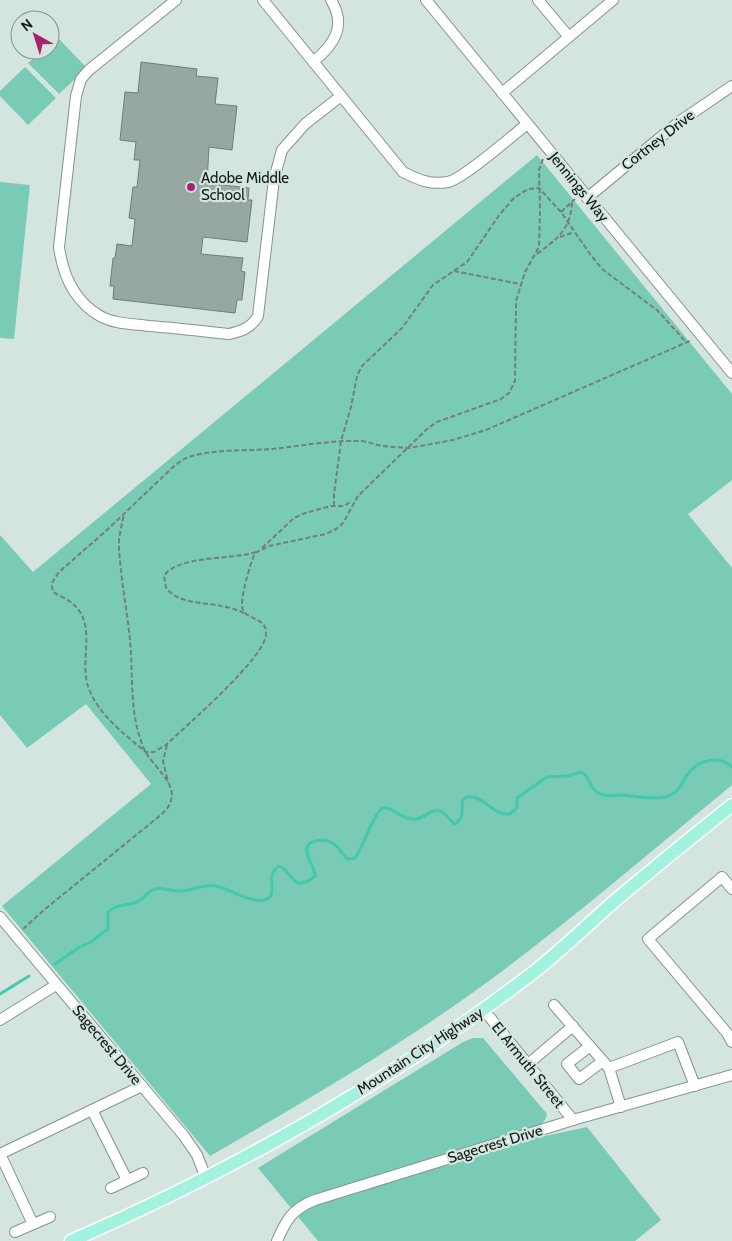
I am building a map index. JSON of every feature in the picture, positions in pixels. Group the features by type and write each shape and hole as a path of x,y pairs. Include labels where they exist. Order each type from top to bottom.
{"main road":[{"name":"Mountain City Highway","path":"71,1241 137,1213 206,1178 362,1090 437,1043 546,962 617,899 732,806"}],"street":[{"path":"176,0 89,70 81,79 76,96 59,247 65,277 74,292 101,317 122,323 229,334 241,332 253,325 258,316 274,179 282,150 305,124 341,96"},
{"path":"263,0 403,172 420,181 450,182 527,124"},
{"path":"313,62 332,44 338,29 338,14 331,0"},
{"name":"Jennings Way","path":"426,0 702,336 728,361 732,373"},
{"path":"538,0 569,37"},
{"path":"502,93 614,0"},
{"name":"Cortney Drive","path":"585,195 679,122 732,86"},
{"path":"732,889 722,878 648,940 727,1033 732,1042"},
{"name":"Sagecrest Drive","path":"0,916 184,1136 197,1155 206,1178"},
{"path":"0,1020 56,985"},
{"path":"554,1005 606,1064 621,1107"},
{"name":"El Armuth Street","path":"484,1009 573,1120"},
{"path":"528,1064 573,1026"},
{"path":"590,1046 567,1064 579,1079 606,1064 678,1042 694,1086"},
{"name":"Sagecrest Drive","path":"277,1241 288,1218 304,1204 573,1120 732,1075"},
{"path":"33,1224 0,1154 142,1086"},
{"path":"92,1110 127,1180"},
{"path":"111,1188 143,1172"},
{"path":"15,1232 50,1217"}],"path":[{"path":"535,256 540,242 540,166 548,150"},
{"path":"540,188 561,212 602,269 658,311 686,343"},
{"path":"334,506 341,442 349,416 357,376 362,366 402,328 433,285 467,262 500,214 514,198 528,189 540,188"},
{"path":"561,212 572,202 585,195"},
{"path":"560,237 568,222 572,202"},
{"path":"574,232 560,237 535,256 528,264 520,284 516,301 516,373 512,390 501,399 436,422 421,433 406,448 354,500 344,506 334,506 305,513 294,518 258,551 254,556 241,604 243,611 259,620 264,626 266,634 264,643 236,677 167,744 154,752 146,752 118,727 95,701 88,688 86,679 86,635 83,616 74,604 55,594 52,590 53,581 59,572 172,467 189,457 226,450 270,449 362,441 382,446 406,448 453,440 486,430 702,336"},
{"path":"454,270 520,284"},
{"path":"249,615 226,607 188,601 175,596 166,588 164,576 169,569 182,564 205,559 241,556 269,546 326,534 343,523 354,500"},
{"path":"124,513 119,538 121,574 130,641 134,714 146,752 169,784"},
{"path":"16,936 44,910 166,810 172,798 163,761 167,744"}],"green space":[{"path":"60,40 87,68 59,94 28,63 31,60 60,60"},
{"path":"25,67 56,98 28,125 0,96 0,91"},
{"path":"537,155 732,394 732,480 688,514 732,568 732,785 577,913 482,986 382,1054 210,1156 2,906 151,784 86,704 27,748 0,715 0,535 33,572"},
{"path":"0,182 30,185 14,339 0,338"},
{"path":"473,1038 483,1038 547,1114 542,1123 533,1128 540,1137 587,1127 661,1220 635,1241 318,1241 258,1168 463,1042"}],"building":[{"name":"Adobe Middle School","path":"141,62 197,69 196,76 218,78 215,104 237,106 232,150 209,147 207,183 249,188 248,200 252,200 247,242 203,237 201,254 243,258 241,271 245,272 242,300 237,300 235,313 113,299 114,286 110,286 113,258 115,258 117,244 132,246 135,219 129,218 133,187 137,187 140,160 134,160 136,142 120,140 125,92 138,93"}],"waterway":[{"path":"55,964 108,929 108,912 118,906 137,902 155,889 182,891 212,885 253,900 264,900 269,898 271,894 272,875 279,866 296,882 303,883 308,881 315,876 307,852 308,845 318,840 331,842 348,859 355,858 374,819 382,808 390,809 411,819 418,819 437,810 444,813 455,824 461,817 462,801 467,797 479,799 498,812 510,814 517,808 517,798 547,777 568,776 581,772 586,776 594,790 600,794 659,798 674,793 691,770 700,763 717,760 732,767"},
{"path":"0,994 29,976"}],"place":[{"name":"Adobe Middle School","path":"191,187"}]}
